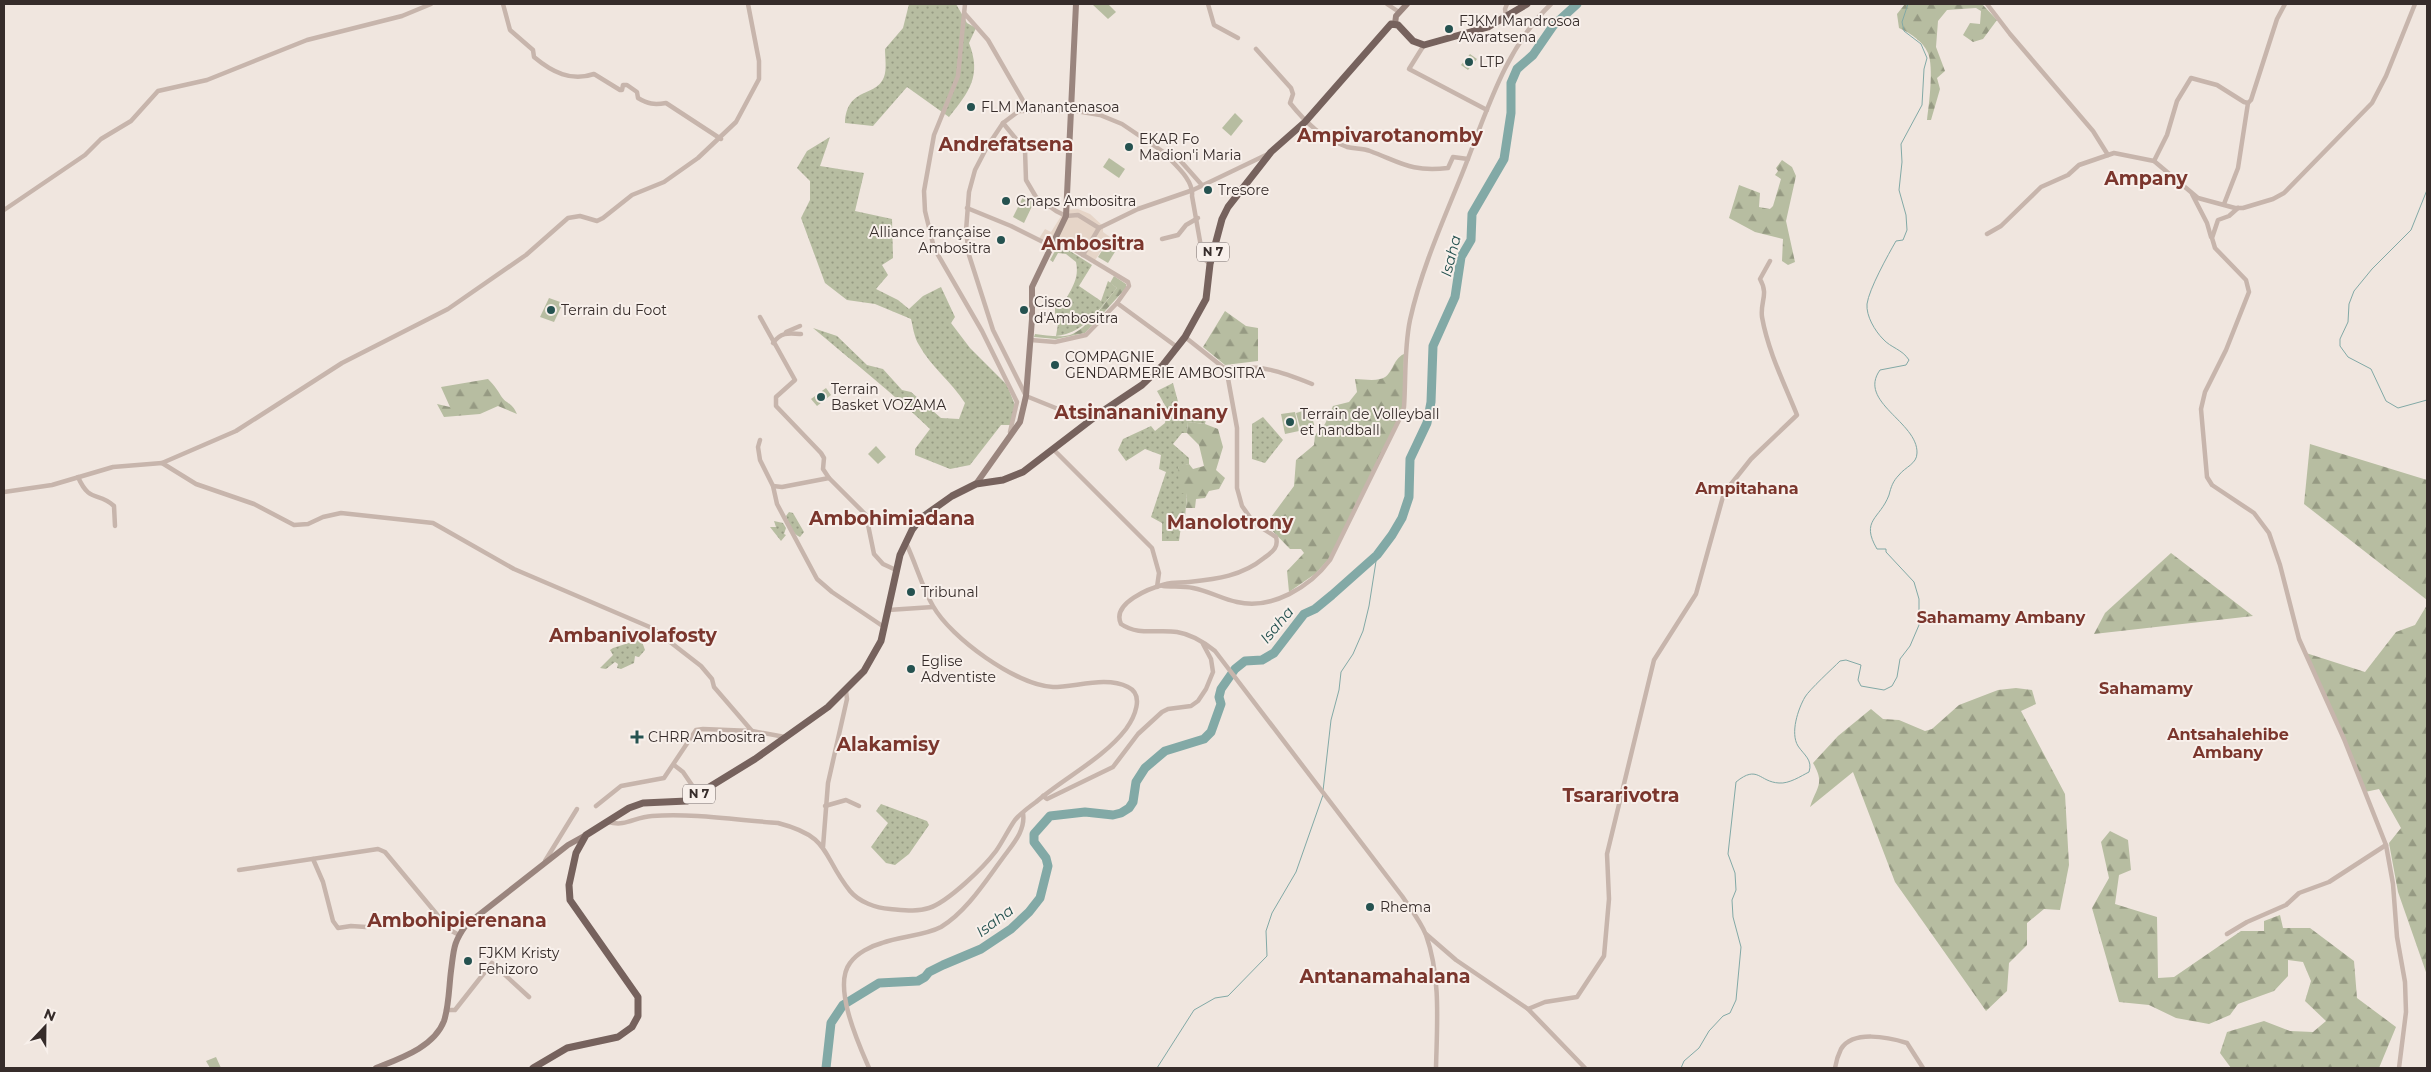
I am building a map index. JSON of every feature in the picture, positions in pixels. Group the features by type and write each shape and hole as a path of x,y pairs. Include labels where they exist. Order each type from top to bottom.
{"main road":[{"path":"1395,24 1398,24 1413,41 1424,45 1473,33 1527,4"},
{"name":"N 7","path":"586,835 629,808 643,803 687,801 828,708 846,691 874,657 884,627 900,555 912,530 921,518 952,496 976,484 1015,476 1054,450 1100,413 1142,385 1163,365 1184,337 1206,299 1210,264 1222,219 1228,207 1271,152 1306,122 1391,24 1395,24"},
{"path":"533,1068 567,1048 618,1037 632,1027 638,1016 638,997 570,900 569,885 576,853 586,835"}],"street":[{"path":"4,210 84,155 101,139 131,121 158,91 207,80 307,40 402,16 431,4"},
{"path":"503,4 510,30 533,50 534,56 548,69 566,76 582,78 594,74 620,90 622,90 623,85 627,85 637,92 638,98 644,102 654,105 666,103 721,139"},
{"path":"4,492 52,485 114,467 162,463 236,430 342,363 448,309 526,255 568,218 580,216 597,220 603,218 632,195 664,182 721,139 740,116 752,95 760,71 748,4"},
{"path":"965,4 958,76 934,135 924,191 925,211 934,248 982,330 1016,402 1010,432 1012,436"},
{"path":"976,484 1012,436 1020,422 1026,396 1032,286 1066,216 1076,4"},
{"path":"1208,4 1214,25 1238,38"},
{"path":"1387,4 1399,12"},
{"path":"1395,24 1399,12 1407,4"},
{"path":"1506,16 1505,9 1507,4"},
{"path":"1159,586 1192,588 1235,602 1261,604 1290,594 1317,576 1330,560 1402,413 1410,320 1424,275 1487,110 1512,56 1534,20 1551,4"},
{"path":"1987,4 2010,34 2093,131 2108,155"},
{"path":"2224,204 2238,168 2248,103 2251,100 2277,19 2285,4"},
{"path":"2212,238 2218,220 2229,216 2238,208 2273,199 2284,193 2372,103 2386,76 2416,4"},
{"path":"965,14 988,40 1029,111"},
{"path":"1424,45 1409,69 1487,110"},
{"path":"1256,48 1291,88 1293,94 1290,103 1306,122 1312,128 1335,141 1348,147 1368,150 1397,164 1430,170 1448,168 1453,157 1468,159"},
{"path":"2154,161 2167,135 2177,101 2191,78 2217,85 2248,103"},
{"path":"1100,413 1068,413 1026,396 993,330 969,255 966,231 967,208 975,170 987,146 1004,123 1019,112 1070,110 1111,118 1165,153 1178,158 1201,184"},
{"path":"1004,123 1025,150 1028,187 1036,197 1066,216 1078,215 1099,228"},
{"path":"1083,255 1099,228 1138,208 1193,190 1201,184 1271,152"},
{"path":"1165,153 1189,182 1193,190 1192,196 1198,218 1203,258 1210,264"},
{"path":"1988,234 2000,226 2041,187 2068,174 2079,165 2114,153 2154,161 2198,198 2238,208"},
{"path":"2190,192 2207,223 2216,248 2246,280 2249,292 2226,350 2205,392 2201,409 2207,477 2212,485 2254,513 2269,532 2299,639 2344,739 2386,845 2394,884 2398,937 2405,982 2406,1012 2399,1068"},
{"path":"967,208 1012,226 1051,246"},
{"path":"1162,239 1178,235 1186,224 1198,218"},
{"path":"1030,340 1055,342 1086,335 1117,303 1129,286 1128,282 1055,238"},
{"path":"1528,1009 1545,1002 1577,997 1604,956 1609,899 1607,854 1654,660 1696,594 1724,493 1751,458 1797,415 1776,364 1762,314 1766,289 1760,280 1770,261"},
{"path":"1117,303 1177,347"},
{"path":"760,317 795,380 776,397 776,406 821,453 824,458 823,469 829,478 866,515 874,554 883,564 896,570"},
{"path":"773,342 778,336 800,326"},
{"path":"785,333 801,334"},
{"path":"1184,337 1224,368 1227,373 1237,428 1237,488 1242,506 1254,523 1276,537 1278,543 1275,549 1255,565 1227,578 1168,583 1159,586 1121,608 1118,619 1120,624 1136,632 1179,632 1200,641 1215,652 1402,896 1426,934 1456,960 1528,1009 1585,1068"},
{"path":"1224,368 1252,366 1278,370 1312,384"},
{"path":"760,440 758,446 760,460 773,486 776,504 816,579 884,627"},
{"path":"1054,450 1152,548 1159,573 1159,586"},
{"path":"162,463 196,484 254,504 294,525 308,524 323,517 341,513 424,520 441,526 492,558 514,569 652,628 701,666 712,679 714,687 752,731"},
{"path":"78,477 83,488 92,497 108,501 114,506 115,526"},
{"path":"773,486 782,487 829,478"},
{"path":"608,822 620,825 649,816 668,816 778,823 794,827 814,837 823,847 855,896 883,908 919,910 940,903 983,865 1023,813 1106,750 1127,728 1135,713 1138,699 1127,686 1105,683 1043,685 1008,674 960,635 933,607 906,544"},
{"path":"888,610 933,607"},
{"path":"1043,796 1047,799 1068,787 1109,770 1138,734 1162,712 1168,709 1191,706 1198,700 1206,689 1213,672 1211,659 1200,641"},
{"path":"823,847 828,783 847,699 846,691"},
{"path":"596,806 621,786 664,778 696,730 752,731 785,737"},
{"path":"674,765 683,772 698,794"},
{"path":"825,806 846,800 859,806"},
{"path":"545,862 577,809"},
{"path":"869,1068 849,1016 845,988 849,964 859,954 881,943 939,928 954,917 986,881 1023,829 1023,813"},
{"path":"376,1068 428,1043 438,1033 446,1010 455,941 466,924 545,862 568,845 586,835"},
{"path":"2227,934 2247,922 2286,906 2299,893 2329,882 2386,845"},
{"path":"239,870 378,849 385,852 450,930 458,936"},
{"path":"313,859 323,882 333,921 338,928 351,926 366,927"},
{"path":"1426,934 1433,961 1437,990 1436,1068"},
{"path":"446,1010 455,1010 492,963 529,997"},
{"path":"1834,1068 1841,1050 1851,1039 1865,1037 1907,1043 1923,1068"}],"green space":[{"path":"909,4 956,4 967,23 976,28 969,43 973,55 974,74 968,91 949,117 907,87 873,126 845,123 847,111 851,103 862,94 875,88 884,77 886,67 885,49 903,28"},
{"path":"1092,4 1108,4 1116,12 1108,19"},
{"path":"1905,4 1982,4 1997,20 1983,39 1973,42 1963,35 1970,23 1980,24 1981,11 1976,8 1947,10 1938,21 1936,47 1945,71 1937,78 1940,89 1931,120 1927,120 1930,59 1920,41 1899,28 1897,14"},
{"name":"LTP","path":"1470,54 1477,59 1468,70 1461,65"},
{"path":"1235,113 1243,121 1231,136 1222,128"},
{"path":"830,137 820,166 864,173 855,211 892,219 893,258 882,265 888,275 876,289 898,300 909,309 923,296 941,287 955,317 951,323 970,348 1007,385 1015,405 1011,425 1001,425 970,465 950,469 915,455 915,449 930,429 813,328 837,336 867,365 883,369 902,390 911,392 941,418 959,419 965,403 924,353 916,339 911,319 875,304 847,300 825,283 801,218 810,200 810,181 797,168 807,151"},
{"path":"1109,158 1125,169 1119,178 1103,167"},
{"path":"1782,160 1792,167 1796,176 1786,221 1795,262 1788,265 1782,261 1783,239 1755,232 1729,218 1739,185 1760,193 1759,207 1770,209 1773,206 1781,179 1775,175 1778,171 1776,168"},
{"path":"1024,195 1035,200 1024,223 1013,217"},
{"path":"1109,240 1118,247 1108,263 1098,257"},
{"path":"1059,244 1092,265 1079,286 1101,301 1108,281 1117,288 1091,319 1075,330 1056,336 1058,324 1055,321 1055,301 1067,297 1074,284 1077,272 1076,262 1066,254 1058,253 1053,262 1050,260"},
{"path":"1114,276 1126,284 1126,288 1085,333 1056,339 1034,337 1035,334 1066,336 1083,327 1117,288 1110,283"},
{"name":"Terrain du Foot","path":"549,298 563,303 554,322 540,317"},
{"path":"1225,311 1246,326 1258,328 1258,361 1225,365 1203,347"},
{"path":"1404,354 1403,407 1399,418 1329,559 1315,574 1289,592 1287,571 1304,553 1301,549 1290,549 1266,524 1294,486 1296,460 1314,445 1315,435 1325,424 1333,406 1349,402 1357,392 1355,379 1374,380 1384,378 1400,356"},
{"path":"488,379 517,414 498,406 480,414 444,417 437,404 450,407 441,387"},
{"path":"1173,383 1180,409 1207,414 1205,424 1188,422 1187,433 1182,433 1173,444 1189,458 1189,464 1178,467 1187,493 1185,518 1182,519 1179,541 1162,541 1162,523 1151,517 1166,472 1159,469 1161,455 1145,449 1126,461 1118,450 1123,439 1151,426 1155,431 1165,423 1167,409 1157,391"},
{"name":"Terrain Basket VOZAMA","path":"826,388 831,395 817,406 811,399"},
{"path":"1310,409 1315,428 1301,431 1296,413"},
{"name":"Terrain de Volleyball et handball","path":"1295,412 1299,431 1285,434 1281,414"},
{"path":"1263,417 1283,440 1265,463 1252,459 1252,424"},
{"path":"1188,422 1205,424 1218,429 1223,447 1216,470 1225,478 1219,489 1209,491 1205,498 1196,499 1195,508 1186,508 1187,493 1179,493 1178,466 1189,464 1193,469 1204,466 1199,445 1187,433"},
{"path":"2310,444 2427,480 2427,600 2304,504"},
{"path":"876,446 886,457 878,464 868,454"},
{"path":"789,512 793,513 804,532 800,537 793,531 786,516"},
{"path":"774,521 783,523 786,528 784,534 786,535 781,541 770,527 776,527"},
{"path":"2171,553 2253,616 2094,634 2105,613"},
{"path":"2427,605 2427,975 2398,892 2389,843 2401,828 2379,789 2365,792 2306,653 2365,672 2396,632 2415,625"},
{"path":"641,639 645,650 639,657 635,656 634,663 621,669 617,668 618,664 615,662 606,669 600,668 613,655 610,650"},
{"path":"2016,688 2032,690 2036,704 2021,711 2065,794 2069,865 2060,910 2044,909 2027,923 2027,945 2009,963 2007,991 1986,1011 1895,882 1853,772 1810,807 1819,785 1819,776 1813,763 1838,736 1871,709 1883,719 1899,720 1925,731 1932,729 1959,705 1998,690"},
{"path":"881,804 927,821 929,825 909,854 895,865 886,863 871,847 888,823 876,811"},
{"path":"2110,831 2128,840 2131,870 2119,875 2115,904 2157,917 2158,978 2174,977 2241,931 2264,931 2264,921 2280,915 2283,928 2310,928 2354,961 2357,998 2396,1027 2379,1068 2231,1068 2220,1053 2227,1032 2264,1021 2290,1031 2313,1032 2326,1021 2305,1001 2311,981 2303,962 2288,960 2288,976 2274,991 2238,1004 2230,1015 2209,1024 2176,1018 2149,1005 2119,1002 2092,908 2109,878 2101,842"},
{"path":"216,1057 221,1068 210,1068 206,1061"}],"shaded area":[{"path":"1078,209 1090,214 1103,226 1103,232 1110,237 1094,262 1058,240 1053,248 1038,240 1045,229 1051,232 1065,210"}],"waterway":[{"name":"Isaha","path":"826,1068 831,1023 843,1005 879,983 918,981 929,972 981,949 1011,929 1029,912 1040,898 1048,866 1046,858 1034,842 1034,834 1050,816 1085,812 1113,815 1129,808 1133,802 1136,782 1145,768 1165,751 1204,739 1211,732 1221,704 1219,697 1221,689 1235,669 1245,661 1262,660 1274,653 1304,614 1315,609 1377,555 1392,535 1402,518 1409,497 1410,459 1427,423 1431,402 1433,346 1455,297 1461,257 1471,240 1472,214 1504,159 1511,113 1511,83 1517,69 1533,55 1553,26 1577,4"},
{"path":"1681,1068 1684,1061 1699,1048 1709,1031 1723,1016 1730,1013 1736,1000 1741,947 1733,917 1732,900 1736,890 1735,873 1728,854 1736,782 1749,774 1754,774 1772,782 1783,783 1809,772 1809,761 1798,746 1795,735 1798,714 1807,694 1840,661 1846,660 1861,665 1858,680 1861,686 1884,690 1892,686 1897,677 1900,659 1910,646 1919,625 1919,599 1914,582 1886,552 1886,549 1877,549 1870,532 1873,520 1885,503 1891,487 1901,472 1913,463 1917,453 1915,442 1908,431 1882,402 1876,392 1875,381 1880,370 1906,365 1909,360 1903,353 1880,336 1874,328 1867,309 1868,298 1879,272 1896,241 1903,240 1907,230 1906,215 1899,190 1902,162 1901,144 1922,105 1924,69 1927,58 1921,44 1904,31 1902,22 1908,4"},
{"path":"2427,190 2411,230 2372,269 2354,291 2349,304 2348,322 2340,339 2340,346 2348,357 2371,369 2386,401 2398,408 2427,400"},
{"path":"1323,791 1331,720 1339,690 1341,672 1353,654 1363,631 1377,555"},
{"path":"1157,1068 1194,1010 1215,998 1228,996 1267,956 1266,931 1272,913 1296,872 1323,795"}],"place":[{"name":"FJKM Mandrosoa Avaratsena","path":"1449,29"},
{"name":"LTP","path":"1469,62"},
{"name":"FLM Manantenasoa","path":"971,107"},
{"name":"EKAR Fo Madion'i Maria","path":"1129,147"},
{"name":"Tresore","path":"1208,190"},
{"name":"Cnaps Ambositra","path":"1006,201"},
{"name":"Alliance française Ambositra","path":"1001,240"},
{"name":"Terrain du Foot","path":"551,310"},
{"name":"Cisco d'Ambositra","path":"1024,310"},
{"name":"COMPAGNIE GENDARMERIE AMBOSITRA","path":"1055,365"},
{"name":"Terrain Basket VOZAMA","path":"821,397"},
{"name":"Terrain de Volleyball et handball","path":"1290,422"},
{"name":"Tribunal","path":"911,592"},
{"name":"Eglise Adventiste","path":"911,669"},
{"name":"CHRR Ambositra","path":"637,737"},
{"name":"Rhema","path":"1370,907"},
{"name":"FJKM Kristy Fehizoro","path":"468,961"}],"district":[{"name":"Ampivarotanomby","path":"1390,135"},
{"name":"Andrefatsena","path":"1006,144"},
{"name":"Ampany","path":"2146,178"},
{"name":"Ambositra","path":"1093,243"},
{"name":"Atsinananivinany","path":"1141,412"},
{"name":"Ampitahana","path":"1747,488"},
{"name":"Ambohimiadana","path":"892,518"},
{"name":"Manolotrony","path":"1230,522"},
{"name":"Sahamamy Ambany","path":"2001,617"},
{"name":"Ambanivolafosty","path":"633,635"},
{"name":"Sahamamy","path":"2146,688"},
{"name":"Antsahalehibe Ambany","path":"2228,743"},
{"name":"Alakamisy","path":"888,744"},
{"name":"Tsararivotra","path":"1621,795"},
{"name":"Ambohipierenana","path":"457,920"},
{"name":"Antanamahalana","path":"1385,976"}]}
